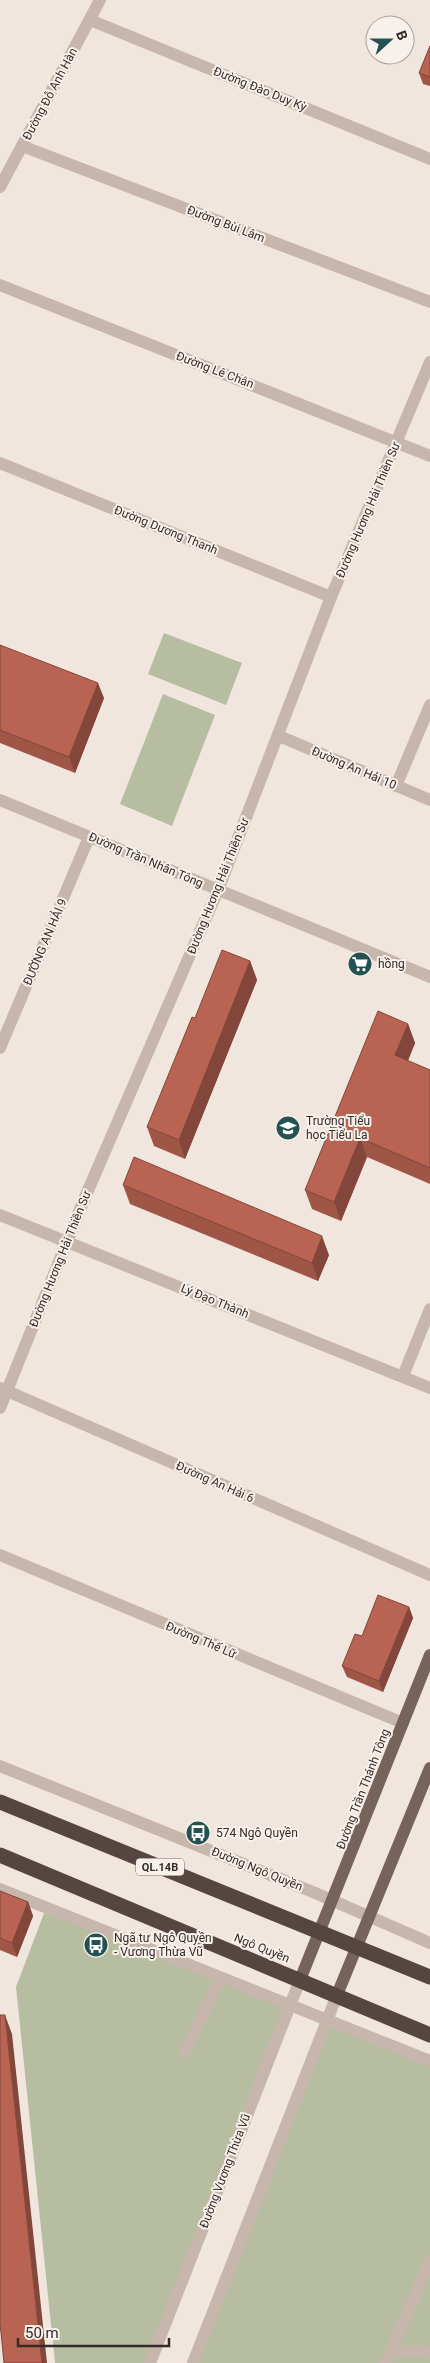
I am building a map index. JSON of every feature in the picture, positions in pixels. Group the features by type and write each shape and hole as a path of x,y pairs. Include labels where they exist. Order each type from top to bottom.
{"highway":[{"name":"QL.14B","path":"0,1802 430,1977"},
{"name":"Ngô Quyền","path":"0,1855 430,2035"}],"main road":[{"name":"Đường Trần Thánh Tông","path":"300,1980 430,1655"},
{"path":"336,1996 430,1768"}],"street":[{"name":"Đường Đỗ Anh Hàn","path":"0,187 100,0"},
{"name":"Đường Đào Duy Kỳ","path":"90,20 430,159"},
{"name":"Đường Bùi Lâm","path":"22,146 430,302"},
{"name":"Đường Lê Chân","path":"0,286 430,456"},
{"name":"Đường Hương Hải Thiền Sư","path":"0,1408 4,1390 218,890 331,597 430,362"},
{"name":"Đường Dương Thanh","path":"0,463 331,597"},
{"path":"396,786 430,705"},
{"name":"Đường An Hải 10","path":"279,736 430,800"},
{"name":"Đường Trần Nhân Tông","path":"0,800 430,977"},
{"name":"ĐƯỜNG AN HẢl 9","path":"0,1048 89,837"},
{"name":"Lý Đạo Thành","path":"0,1215 430,1388"},
{"path":"402,1376 430,1309"},
{"name":"Đường An Hải 6","path":"4,1390 430,1575"},
{"name":"Đường Thế Lữ","path":"0,1556 403,1723"},
{"name":"Đường Ngô Quyền","path":"0,1766 333,1900 430,1943"},
{"path":"0,1889 430,2061"},
{"path":"185,2051 221,1978"},
{"name":"Đường Vương Thừa Vũ","path":"150,2363 300,1980"},
{"path":"193,2363 325,2020 336,1996"},
{"path":"388,2357 430,2260"},
{"path":"388,2357 430,2352"}],"green space":[{"path":"164,633 242,663 226,705 148,674"},
{"path":"163,694 215,715 172,826 120,804"},
{"path":"46,1908 289,2006 150,2363 55,2363 16,1987"},
{"path":"325,2020 430,2063 430,2363 193,2363"}],"building":[{"path":"430,46 430,77 419,73"},
{"path":"0,645 98,683 69,757 0,730"},
{"path":"222,950 250,961 179,1140 147,1127 192,1017 195,1018"},
{"path":"378,1011 408,1024 395,1055 430,1070 430,1168 360,1138 334,1202 305,1190"},
{"path":"134,1157 322,1236 312,1263 123,1185"},
{"path":"378,1595 409,1607 379,1681 342,1666 355,1634 362,1636"},
{"path":"0,1891 28,1902 12,1943 0,1938"},
{"path":"0,2015 5,2015 42,2363 4,2363 0,2323"}],"place":[{"name":"hồng","path":"360,964"},
{"name":"Trường Tiểu học Tiểu La","path":"288,1128"},
{"name":"574 Ngô Quyền","path":"198,1833"},
{"name":"Ngã tư Ngô Quyền - Vương Thừa Vũ","path":"96,1945"}]}
